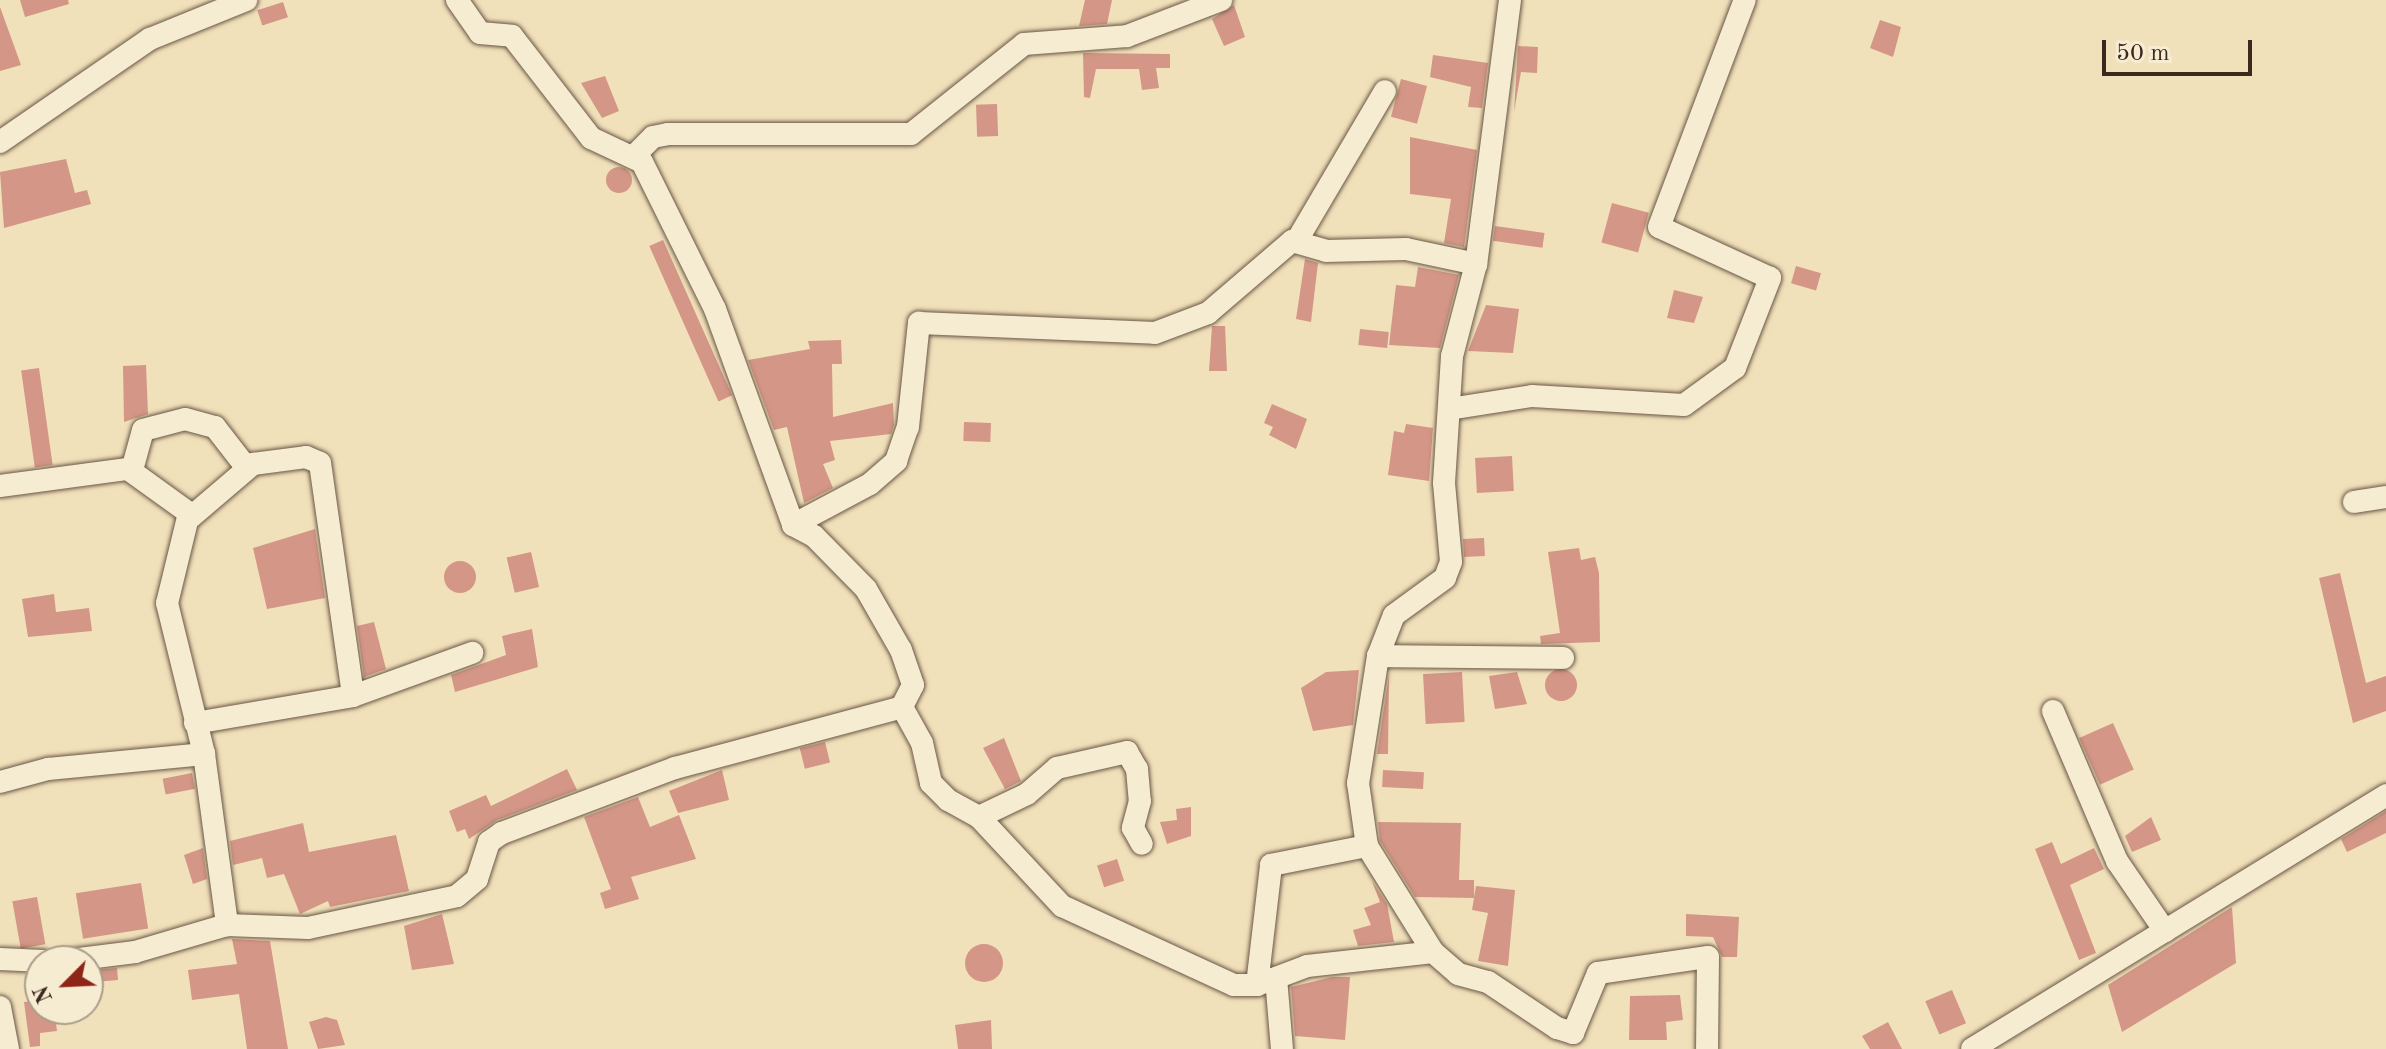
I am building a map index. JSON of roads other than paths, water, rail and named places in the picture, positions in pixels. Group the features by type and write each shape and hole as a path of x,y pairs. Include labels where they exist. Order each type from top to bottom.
{"street":[{"path":"0,142 150,39 246,0"},
{"path":"104,956 135,952 227,925 308,928 457,896 477,879 485,850 502,833 675,768 841,728 871,715 902,707 913,685 908,664 866,589 793,525 715,309 635,155 591,138 512,36 480,33 457,0"},
{"path":"635,155 653,137 668,134 911,134 1024,44 1127,36 1221,0"},
{"path":"1510,0 1476,264 1452,356 1449,572 1394,615 1378,656 1358,783 1367,846 1433,952 1458,974 1488,982 1535,1018 1573,1033 1598,973 1708,957 1707,1049"},
{"path":"1449,409 1532,396 1684,405 1735,368 1770,278 1659,227 1745,0"},
{"path":"793,525 870,484 896,461 908,427 919,323 1155,333 1208,313 1296,242 1385,91"},
{"path":"1296,242 1326,251 1406,249 1476,264"},
{"path":"132,470 143,430 185,419 215,427 246,467"},
{"path":"227,925 204,754 167,585 191,517 246,467 306,457 324,469 353,696"},
{"path":"0,486 132,470 191,517"},
{"path":"2354,502 2386,497"},
{"path":"195,723 353,696 472,653"},
{"path":"1378,656 1563,658"},
{"path":"902,707 922,743 931,783 962,812 979,817 1074,914 1222,980 1267,982 1307,966 1433,952"},
{"path":"2053,711 2117,861 2165,931"},
{"path":"979,817 1027,794 1057,768 1127,752 1137,769 1140,801 1133,828 1142,844"},
{"path":"0,782 48,769 204,754"},
{"path":"1972,1049 2386,795"},
{"path":"1281,1038 1267,982 1271,865 1367,846"},
{"path":"0,959 24,960"},
{"path":"0,1007 8,1049"}]}
